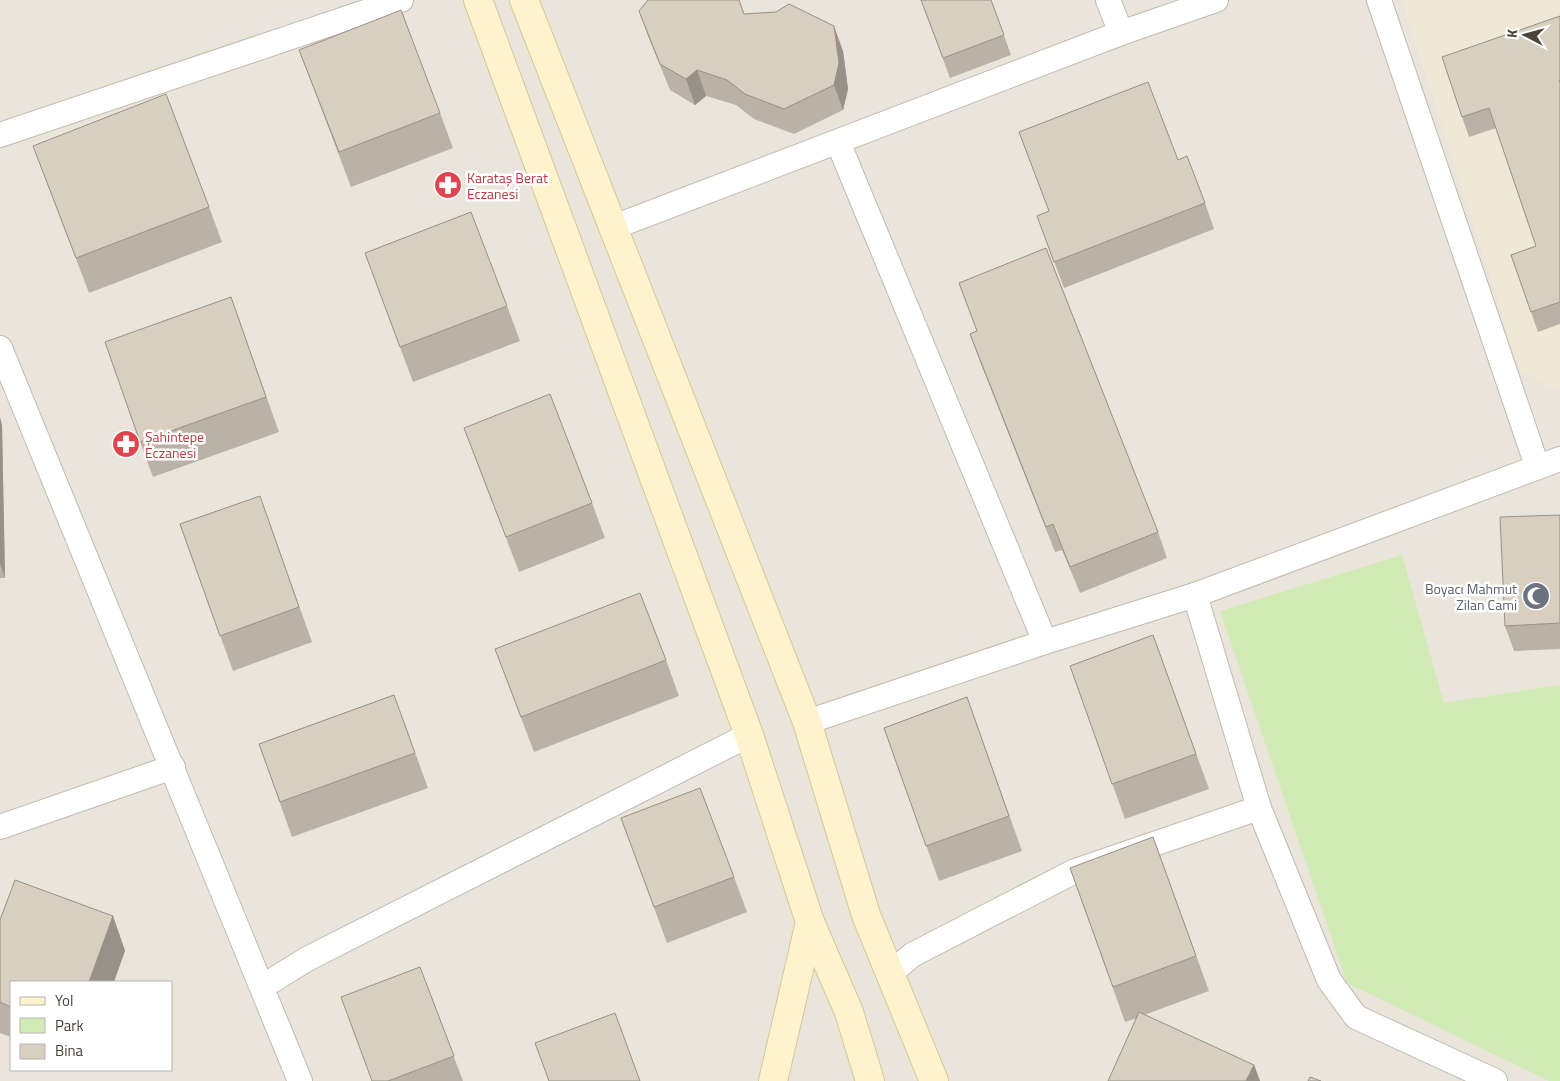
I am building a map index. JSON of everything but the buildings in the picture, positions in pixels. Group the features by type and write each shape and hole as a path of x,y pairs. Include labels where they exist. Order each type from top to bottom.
{"street":[{"path":"0,135 401,0"},
{"path":"478,0 749,735 810,922 849,1012 870,1081"},
{"path":"524,0 807,722 866,915 934,1081"},
{"path":"1108,0 1121,33"},
{"path":"614,227 1121,33 1216,0"},
{"path":"1379,0 1537,466"},
{"path":"838,142 1045,642"},
{"path":"0,348 300,1081"},
{"path":"807,722 1045,642 1195,595 1560,459"},
{"path":"1195,595 1258,808 1329,980 1356,1017 1494,1081"},
{"path":"262,986 307,959 749,735"},
{"path":"0,827 173,767"},
{"path":"891,973 912,956 1075,871 1258,808"},
{"path":"773,1081 810,922"},
{"path":"910,1081 927,1081"}],"shaded area":[{"path":"0,0 1560,0 1560,1081 0,1081"},
{"path":"1402,0 1560,0 1560,392 1520,371"}],"green space":[{"path":"1402,555 1444,703 1560,685 1560,1081 1549,1081 1347,983 1220,611"}],"place":[{"name":"Karataş Berat Eczanesi","path":"448,185"},
{"name":"Şahintepe Eczanesi","path":"126,444"},
{"name":"Boyacı Mahmut Zilan Cami","path":"1536,596"}]}
